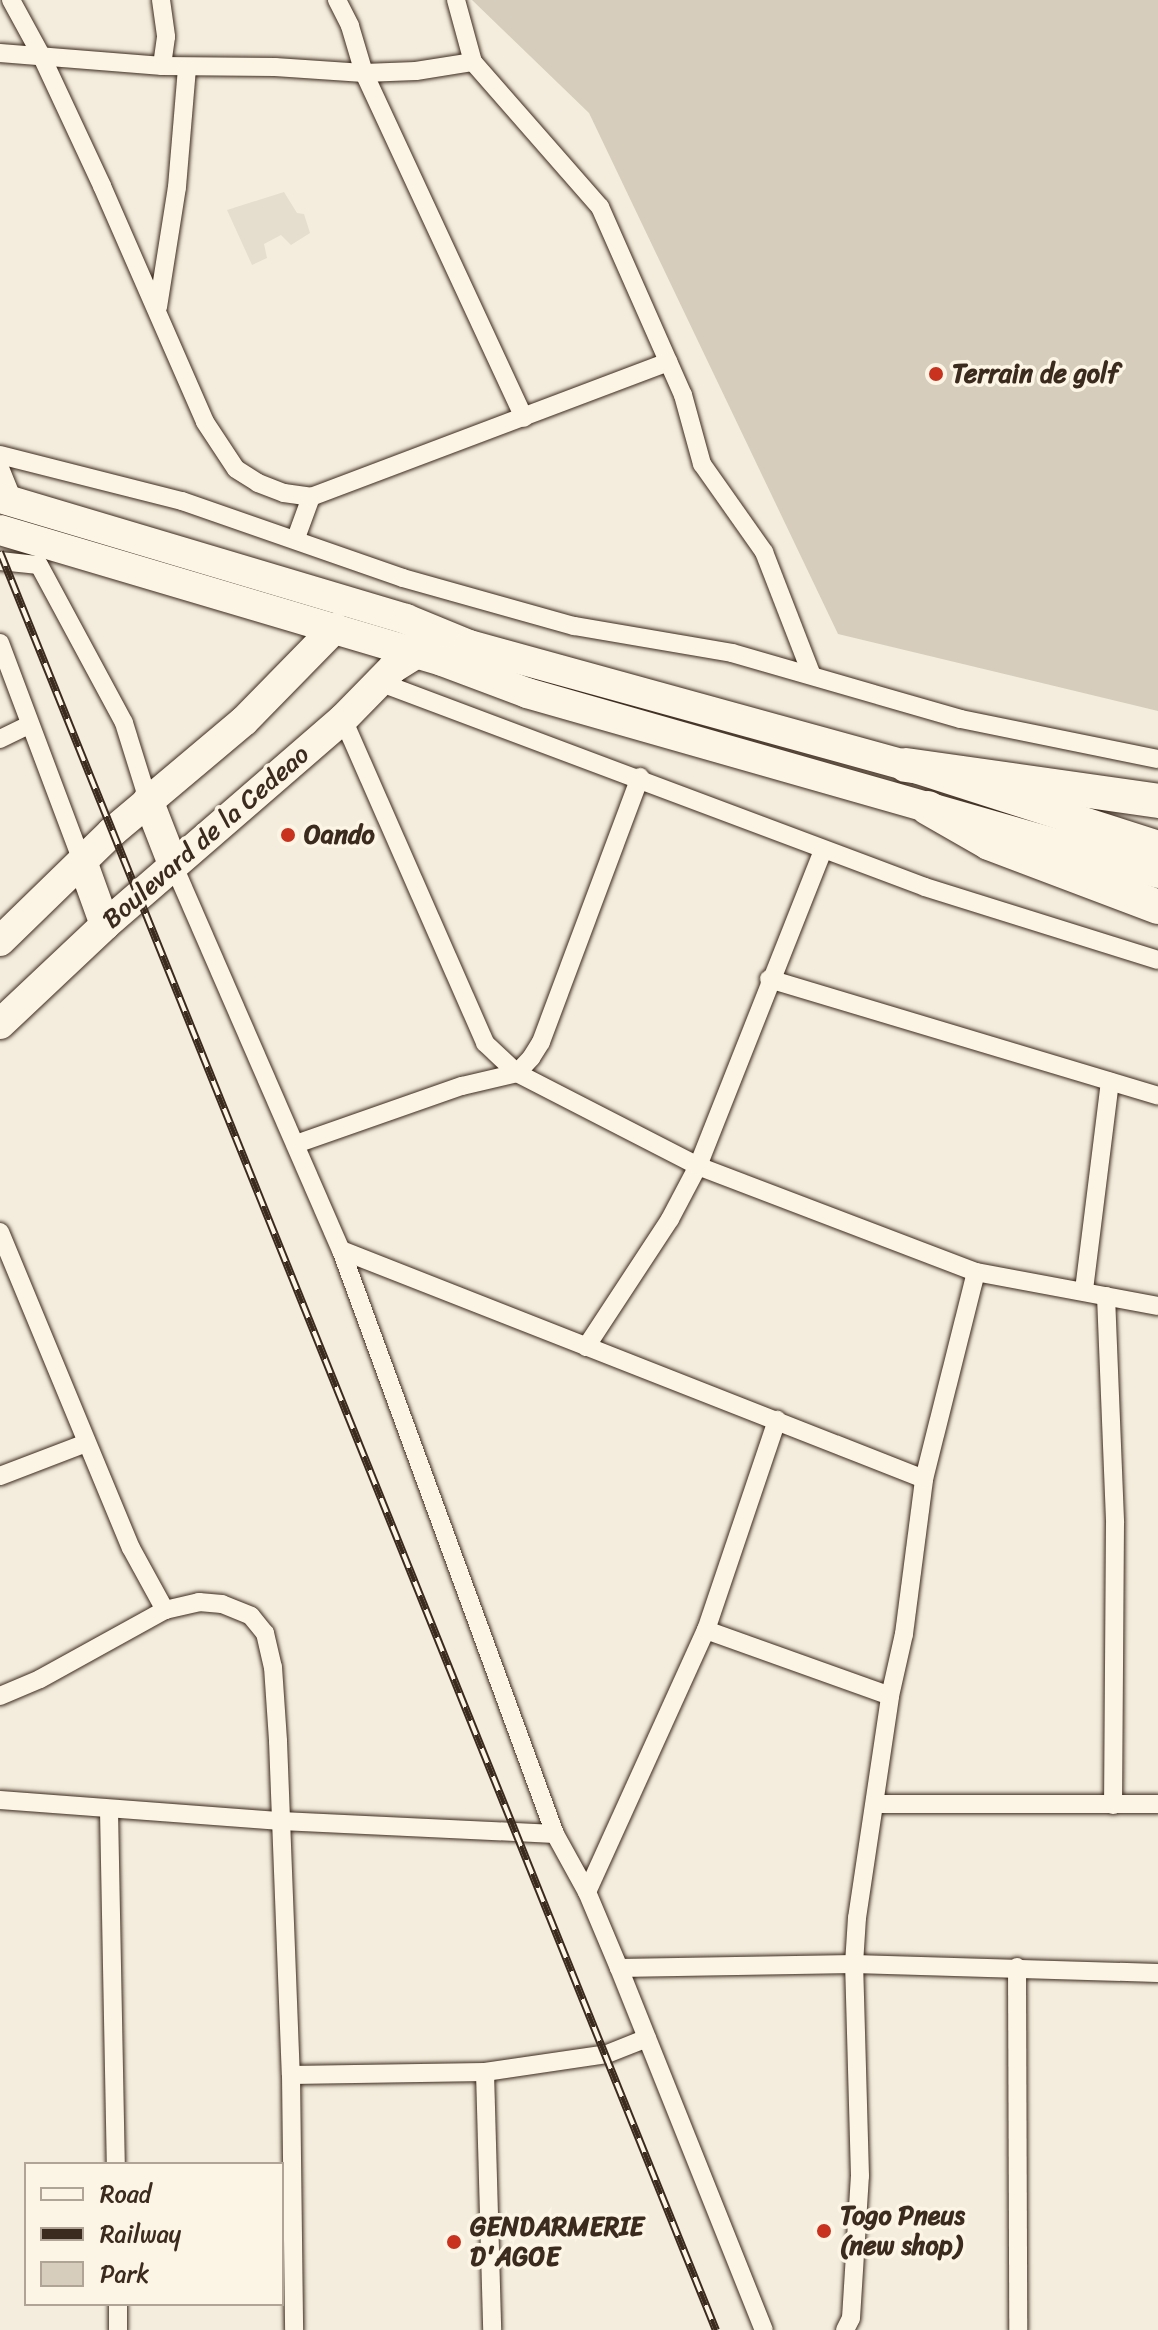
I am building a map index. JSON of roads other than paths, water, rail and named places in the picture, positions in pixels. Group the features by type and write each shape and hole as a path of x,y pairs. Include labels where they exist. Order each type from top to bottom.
{"highway":[{"path":"906,765 1158,801"},
{"path":"928,808 989,843 1158,907"}],"main road":[{"path":"7,500 406,619 469,645 906,765 1158,846"},
{"path":"0,530 335,628 527,693 1158,873"},
{"path":"335,628 368,631 406,619"},
{"path":"0,941 148,800 244,721 335,628"},
{"path":"415,654 469,645"},
{"name":"Boulevard de la Cedeao","path":"0,1024 173,864 343,719 379,682 415,654"},
{"path":"148,800 173,864"},
{"path":"82,861 105,925"}],"street":[{"path":"11,0 41,55 158,308 205,422 236,469 258,483 284,493 311,497 668,362"},
{"path":"161,0 166,37 162,66"},
{"path":"337,0 350,26 364,73 524,418"},
{"path":"456,0 473,62 600,207 683,395 702,464 764,552 811,673"},
{"path":"0,53 187,68 275,67 364,73 416,71 473,62"},
{"path":"158,308 177,187 187,68"},
{"path":"0,455 182,501 296,538 403,578 574,626 732,653 811,673 961,719 1158,759"},
{"path":"0,468 7,500"},
{"path":"296,538 311,497"},
{"path":"0,561 39,565 124,723 148,800"},
{"path":"0,643 82,861"},
{"path":"379,682 640,777 925,887 1158,960"},
{"path":"343,719 485,1043 517,1073 698,1166 976,1272 1158,1306"},
{"path":"0,739 29,725"},
{"path":"296,1144 462,1086 517,1073 541,1042 640,777"},
{"path":"586,1347 670,1219 698,1166 769,979 823,850"},
{"path":"173,864 341,1250 555,1834 587,1892 764,2330"},
{"path":"769,979 1158,1096"},
{"path":"1084,1290 1110,1082"},
{"path":"0,1232 7,1261 131,1548 165,1610"},
{"path":"341,1250 924,1479"},
{"path":"845,2330 851,2318 860,2176 854,1964 857,1918 890,1696 904,1634 924,1479 976,1272"},
{"path":"1106,1296 1115,1523 1113,1805"},
{"path":"587,1892 706,1630 777,1420"},
{"path":"0,1476 86,1443"},
{"path":"0,1696 40,1679 165,1610 199,1602 222,1604 251,1616 265,1633 273,1667 281,1821 291,2075 294,2330"},
{"path":"706,1630 890,1696"},
{"path":"0,1800 281,1821 555,1834"},
{"path":"875,1804 1158,1804"},
{"path":"109,1810 116,2162"},
{"path":"619,1968 854,1964 1158,1973"},
{"path":"1017,1967 1018,2330"},
{"path":"291,2075 485,2072 607,2054 647,2038"},
{"path":"485,2072 492,2330"},
{"path":"118,2306 118,2330"}],"railway":[{"path":"0,552 716,2330"}],"place":[{"name":"Terrain de golf","path":"936,374"},
{"name":"Oando","path":"288,835"},
{"name":"Togo Pneus (new shop)","path":"824,2231"},
{"name":"GENDARMERIE D'AGOE","path":"454,2242"}]}
